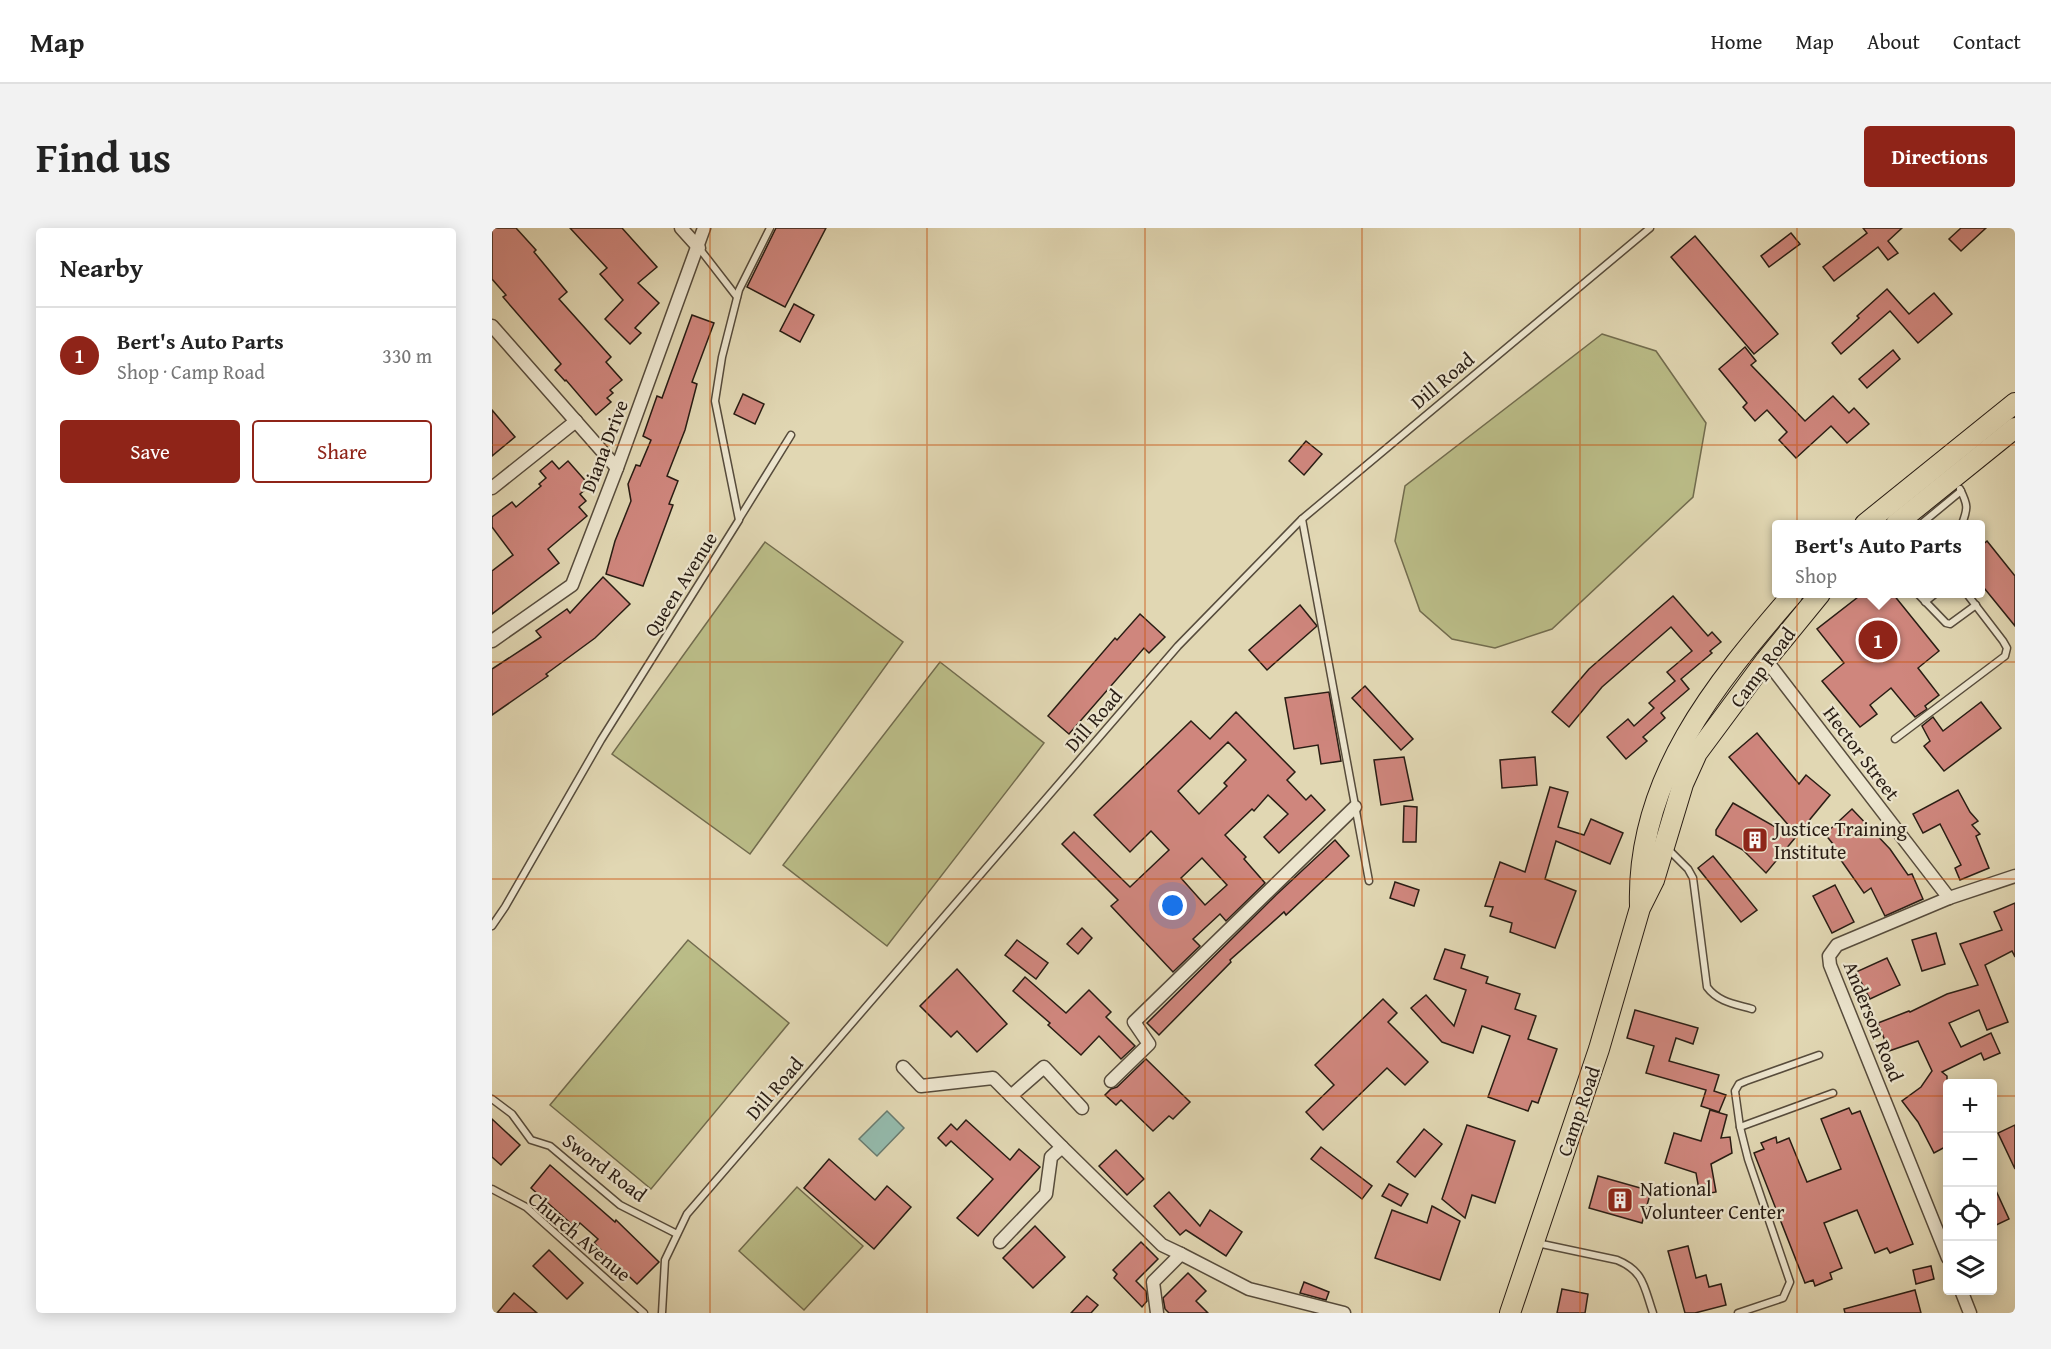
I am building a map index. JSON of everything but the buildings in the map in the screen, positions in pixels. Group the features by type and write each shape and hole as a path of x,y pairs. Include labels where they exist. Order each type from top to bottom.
{"main road":[{"path":"1904,520 1958,484 2012,417"},
{"path":"1872,520 2012,417"},
{"name":"Camp Road","path":"1640,908 1639,876 1648,830 1675,752 1692,723 1746,650 1790,598"},
{"name":"Camp Road","path":"1510,1313 1599,1049 1640,908 1654,880 1683,784 1697,753 1766,660 1817,598"}],"street":[{"path":"681,228 699,248"},
{"name":"Diana Drive","path":"492,641 572,585 699,248 704,228"},
{"path":"492,326 617,468"},
{"path":"492,488 576,421"},
{"name":"Hector Street","path":"1766,660 1949,898"},
{"path":"1111,1081 1149,1044 1134,1022 1355,807"},
{"name":"Anderson Road","path":"1943,1248 1829,961 1830,952 1837,945 1949,898 2015,876"},
{"path":"903,1067 921,1086 993,1078 1162,1245 1249,1289 1344,1313"},
{"path":"1011,1096 1044,1067 1082,1108"},
{"path":"1000,1242 1046,1194 1051,1157 1062,1147"},
{"path":"1157,1313 1154,1282 1181,1254"},
{"path":"1963,1295 1970,1313"}],"lane":[{"name":"Queen Avenue","path":"492,926 601,740 739,520 715,401 722,357 737,297 770,228"},
{"name":"Dill Road","path":"662,1313 665,1260 687,1214 1178,646 1302,519 1650,228"},
{"path":"699,248 737,297"},
{"path":"739,520 791,435"},
{"path":"1926,520 1958,484 1967,502 1968,510 1964,520"},
{"path":"1302,519 1369,881"},
{"path":"1922,598 1941,620 1950,624 1976,605"},
{"path":"1925,602 1930,598"},
{"path":"1894,739 2005,656 2007,648 2003,641 1970,598"},
{"path":"1664,846 1688,869 1693,878 1707,987 1713,996 1752,1009"},
{"path":"1738,1313 1783,1298 1790,1282 1748,1160 1735,1091 1739,1084 1819,1055"},
{"path":"1740,1127 1833,1093"},
{"name":"Sword Road","path":"492,1099 512,1114 531,1140 550,1146 620,1205 677,1234"},
{"name":"Church Avenue","path":"492,1189 526,1207 644,1313"},
{"path":"1534,1242 1617,1260 1629,1265 1640,1275 1653,1313"}],"green space":[{"path":"1602,334 1656,351 1706,423 1693,497 1552,629 1495,648 1452,639 1420,611 1395,541 1405,486"},
{"path":"765,542 903,642 750,854 612,754"},
{"path":"940,662 1044,743 887,946 783,865"},
{"path":"688,940 789,1023 651,1189 550,1105"},
{"path":"797,1187 863,1246 804,1310 739,1251"}],"shaded area":[{"path":"887,1111 904,1128 877,1156 859,1139"}],"place":[{"name":"Bert's Auto Parts","path":"1878,640"},
{"name":"Justice Training Institute","path":"1755,840"},
{"name":"National Volunteer Center","path":"1620,1200"}]}
